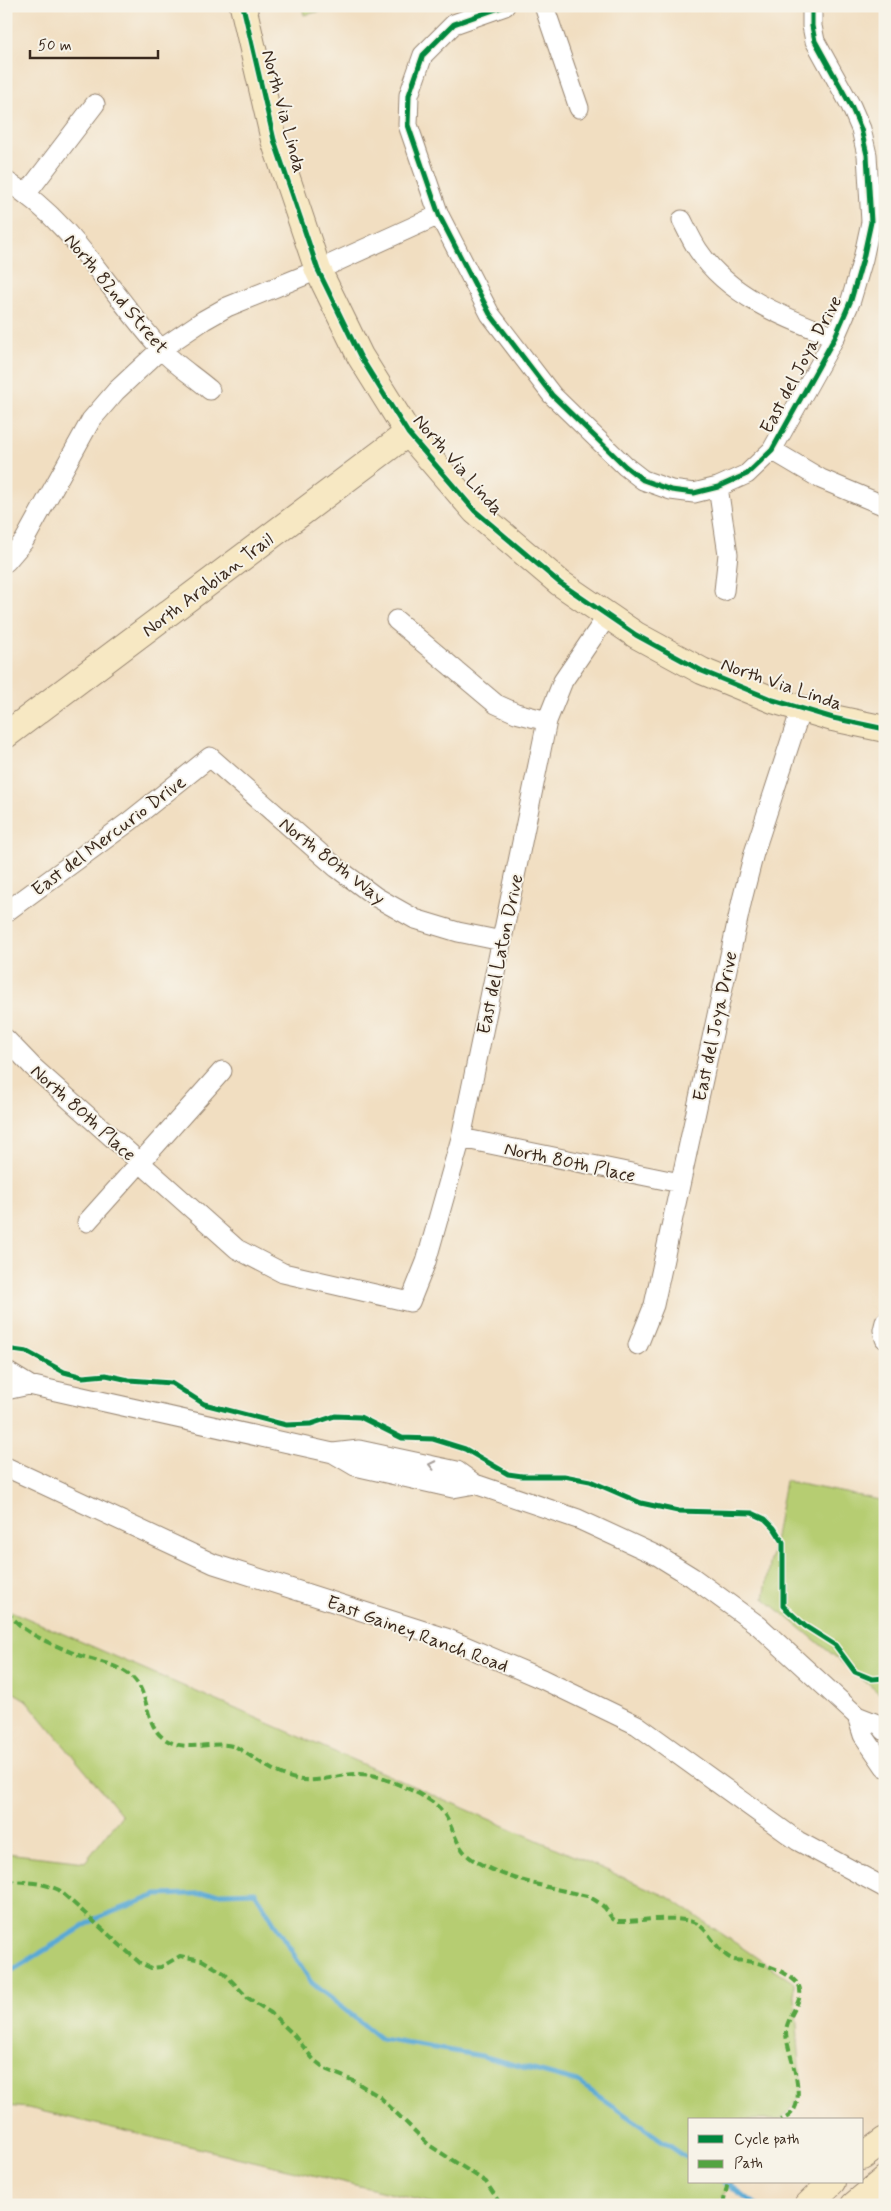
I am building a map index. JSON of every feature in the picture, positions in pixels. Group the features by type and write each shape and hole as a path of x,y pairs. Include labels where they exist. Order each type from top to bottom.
{"street":[{"name":"North Via Linda","path":"243,6 274,140 318,270 360,356 408,433 475,511 560,583 636,635 702,671 773,700 833,718 885,729"},
{"path":"505,6 454,24 423,55 409,95 408,125 439,215 490,314 552,395 643,480 671,490 694,493 718,487 747,474 772,450 821,479 885,506"},
{"path":"544,6 579,108"},
{"name":"East del Joya Drive","path":"772,450 835,337 851,300 871,222 870,182 867,155 861,129 851,106 815,41 812,26 812,6"},
{"path":"26,193 95,104"},
{"name":"North 82nd Street","path":"6,181 26,193 88,258 161,349 210,390"},
{"path":"6,562 24,541 35,524 66,463 91,420 116,391 161,349 227,307 318,270 439,215"},
{"path":"682,220 699,252 728,284 781,316 835,337"},
{"name":"North Arabian Trail","path":"6,735 408,433"},
{"path":"718,487 728,554 724,591"},
{"name":"East del Laton Drive","path":"410,1302 426,1262 461,1138 547,721 563,682 608,615"},
{"path":"396,620 496,704 516,713 547,721"},
{"name":"East del Joya Drive","path":"638,1345 654,1304 742,900 754,853 801,708"},
{"name":"North 80th Way","path":"210,757 336,868 376,897 415,919 458,932 502,941"},
{"name":"East del Mercurio Drive","path":"6,912 130,821 210,757"},
{"name":"North 80th Place","path":"6,1038 33,1067 237,1249 257,1262 283,1274 410,1302"},
{"name":"North 80th Place","path":"87,1222 141,1164 222,1071"},
{"name":"North 80th Place","path":"461,1138 680,1183"},
{"path":"885,1322 883,1330 885,1339"},
{"path":"6,1371 29,1385 333,1453 359,1450 457,1470 476,1484 571,1516 611,1532 658,1556 692,1577 759,1626 858,1716 880,1725 885,1731"},
{"path":"6,1390 29,1385"},
{"name":"East Gainey Ranch Road","path":"6,1467 214,1564 446,1638 542,1679 637,1725 798,1842 885,1888"},
{"path":"858,1716 863,1735 885,1767"},
{"path":"864,2156 885,2140"},
{"path":"854,2205 885,2179"},
{"path":"808,2205 830,2184"}],"green space":[{"path":"302,6 343,6 304,15"},
{"path":"785,1481 885,1501 885,1698 764,1598"},
{"path":"6,1609 668,1897 794,1983 802,2094 783,2118 688,2118 688,2184 732,2184 716,2205 440,2205 28,2108 6,2106 6,1853 85,1862 122,1815 26,1700 6,1688"}],"waterway":[{"path":"6,1974 97,1918 157,1895 255,1892 311,1982 381,2039 482,2056 578,2082 688,2159"},
{"path":"727,2184 757,2205"}],"marked path":[{"path":"6,1612 23,1628 40,1638 79,1655 110,1665 131,1676 141,1690 156,1731 171,1742 189,1746 227,1745 236,1747 269,1768 295,1779 314,1780 359,1774 379,1777 413,1791 437,1806 446,1817 462,1849 472,1859 485,1866 513,1878 587,1896 603,1906 616,1921 670,1919 691,1921 704,1929 719,1949 728,1957 734,1960 765,1965 790,1977 799,1987 800,1993 786,2033 798,2093 796,2105 791,2114 784,2118"},
{"path":"6,1881 40,1884 59,1890 140,1963 151,1968 161,1967 180,1956 202,1960 224,1973 248,1998 271,2013 293,2034 314,2060 327,2070 354,2081 380,2097 429,2145 486,2182 501,2205"},
{"path":"724,2205 728,2184"}],"cycle path":[{"path":"243,6 274,140 318,270 360,356 408,433 475,511 560,583 636,635 702,671 773,700 833,718 885,729"},
{"path":"505,6 454,24 423,55 409,95 408,125 439,215 490,314 552,395 625,466 643,480 671,490 694,493 718,487 747,474 772,450 835,337 851,300 863,259 871,222 867,155 861,129 851,106 815,41 812,26 812,6"},
{"path":"6,1349 27,1352 64,1372 83,1377 106,1375 129,1380 171,1383 204,1404 286,1425 311,1424 335,1416 360,1417 402,1438 433,1439 465,1449 508,1474 564,1476 590,1481 641,1503 678,1511 752,1513 765,1519 774,1528 783,1542 783,1606 805,1626 835,1645 855,1672 872,1679 885,1678"}]}
